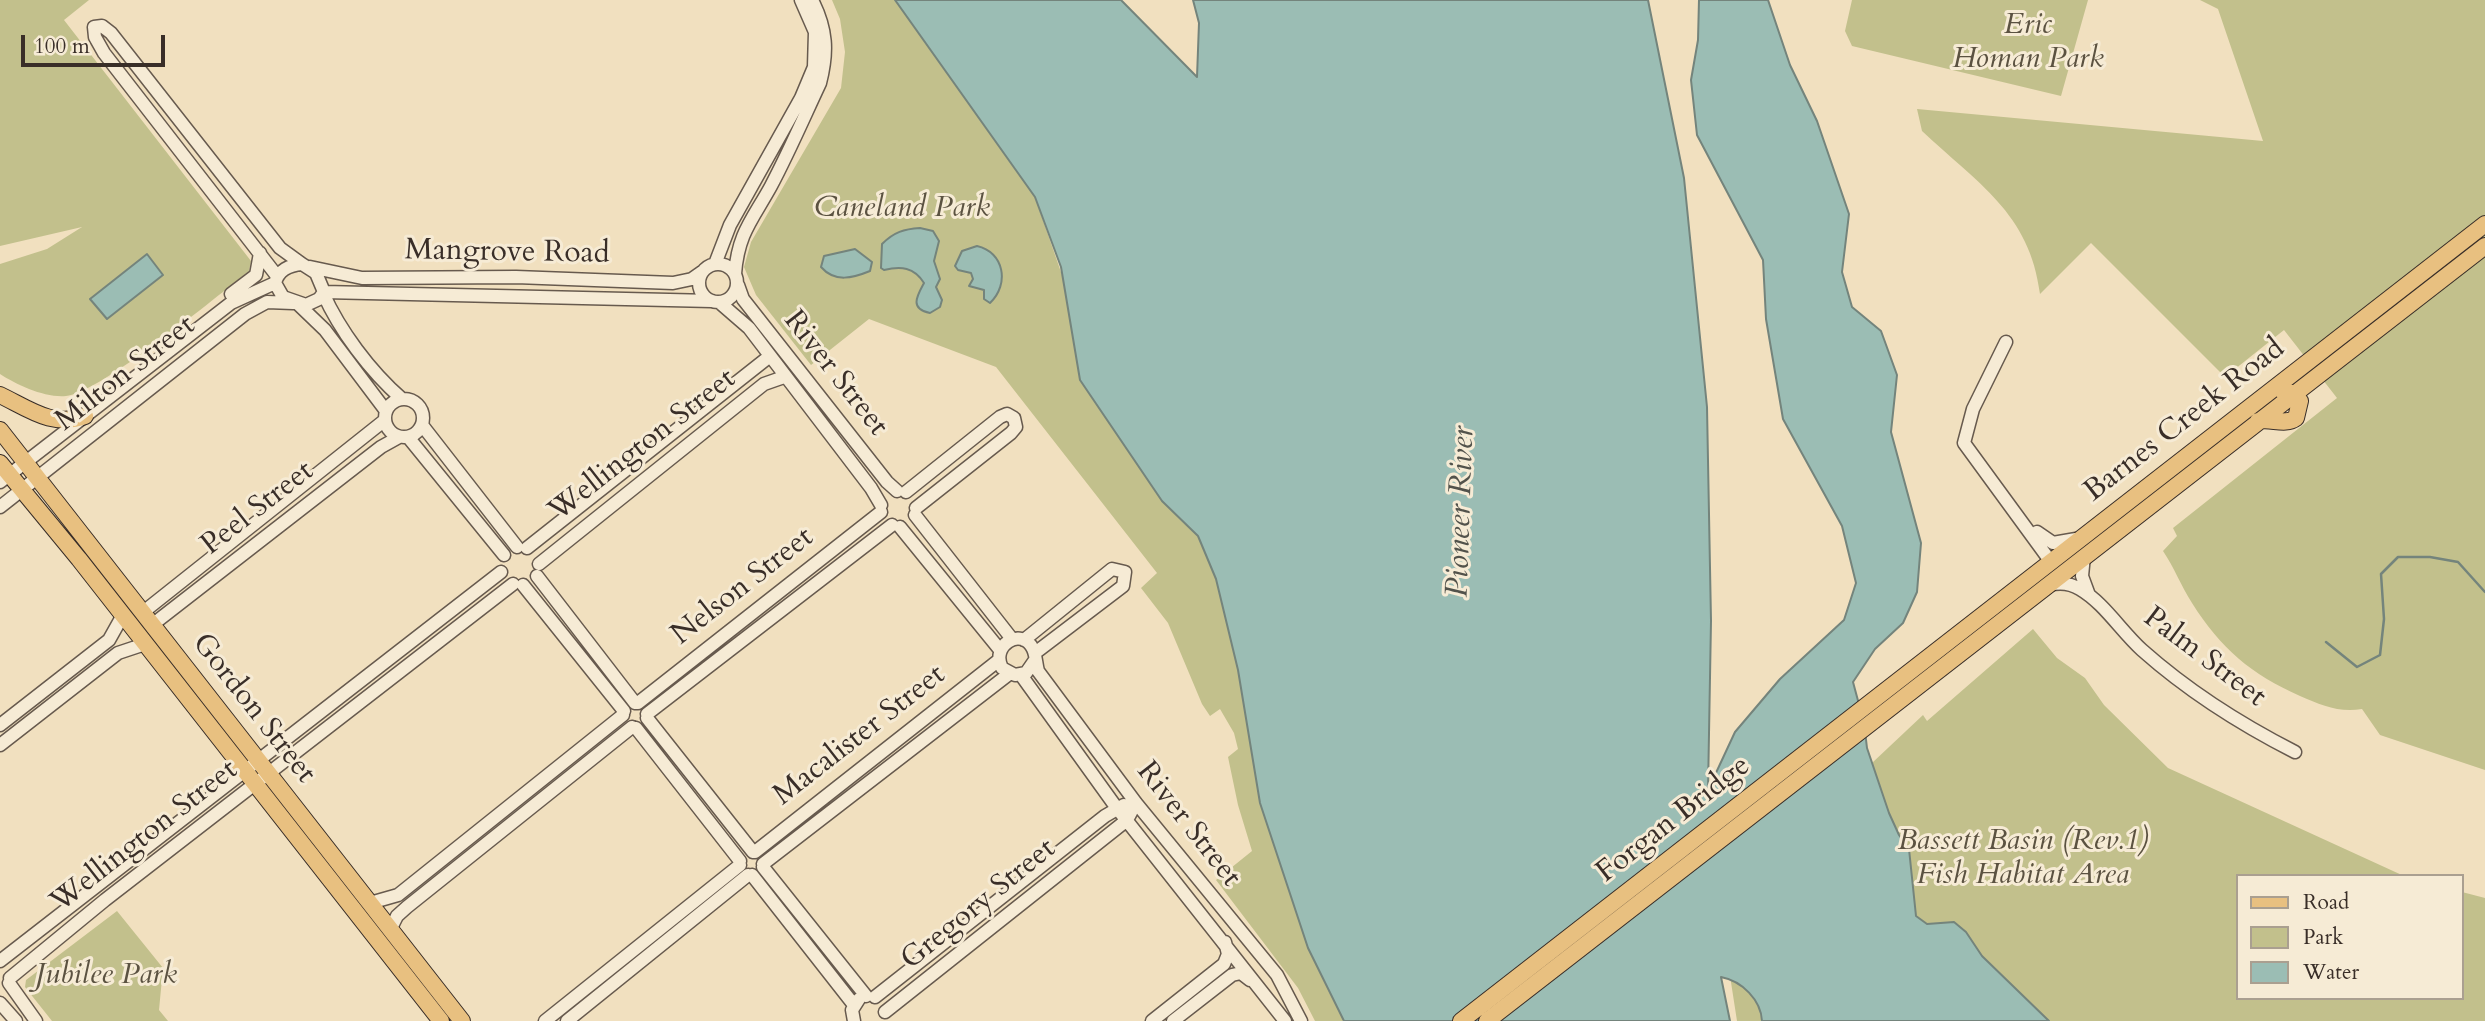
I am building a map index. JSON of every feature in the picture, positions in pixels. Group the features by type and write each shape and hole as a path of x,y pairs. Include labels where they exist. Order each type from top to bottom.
{"main road":[{"name":"Barnes Creek Road","path":"1925,671 2084,556 2180,471 2485,224"},
{"name":"Barnes Creek Road","path":"1925,671 2090,531 2258,421 2485,246"},
{"path":"2051,562 2065,562 2278,393 2293,393"},
{"path":"0,395 50,419 70,422 85,416"},
{"name":"Gordon Street","path":"0,430 147,619 441,1021"},
{"name":"Gordon Street","path":"3,473 22,491 159,661 252,766"},
{"path":"147,619 144,630 159,650 159,661"},
{"name":"Forgan Bridge","path":"1461,1021 1925,671"},
{"name":"Forgan Bridge","path":"1487,1021 1925,671"},
{"name":"Gordon Street","path":"262,779 370,903 456,1016"}],"street":[{"path":"801,0 815,32 814,67 801,98 727,232 715,264 702,272 700,289 715,302 734,295 737,251 743,232 770,187 820,83 825,65 825,32 812,0"},
{"path":"402,399 382,380 339,323 323,293 320,278 280,248 111,33 102,26 94,27 95,37 104,52 260,253 276,279 283,298 296,304 325,330 385,416 389,430 403,437 504,555"},
{"path":"200,327 218,304 256,275 260,253"},
{"path":"715,264 727,266 736,279"},
{"path":"276,279 292,265 306,266"},
{"name":"Mangrove Road","path":"306,266 362,278 516,277 673,283 692,279 702,272"},
{"name":"Milton Street","path":"3,473 25,463 239,298 276,279"},
{"name":"River Street","path":"736,279 743,299 887,482 901,491"},
{"path":"296,304 314,303 323,293"},
{"name":"Mangrove Road","path":"323,293 715,302"},
{"name":"Milton Street","path":"0,507 251,310 267,302 296,304"},
{"name":"River Street","path":"715,302 741,318 871,488 881,508"},
{"path":"2006,342 1973,409 1964,443 2051,562"},
{"name":"Wellington Street","path":"522,548 770,356"},
{"name":"Wellington Street","path":"538,570 764,384 784,377"},
{"path":"385,416 392,403 402,399 411,400 419,408 422,425 522,548 535,554 538,570 630,708"},
{"path":"896,526 909,523 916,512 1011,433 1016,427 1014,418 1007,414 1000,417 901,491 887,495 881,508 999,655"},
{"name":"Peel Street","path":"147,619 385,416"},
{"path":"403,437 422,425"},
{"name":"Peel Street","path":"147,619 380,447 403,437"},
{"path":"901,491 913,498 916,512 1018,639 1070,605 1112,569 1125,572 1123,586 1035,657"},
{"path":"2012,507 2050,543 2070,542 2090,531"},
{"name":"Nelson Street","path":"370,903 398,895 881,508"},
{"name":"Nelson Street","path":"634,728 643,725 647,716 896,526"},
{"path":"504,555 522,548"},
{"path":"504,555 501,572 518,585 630,708 647,716 870,997 883,1003 884,1018"},
{"path":"2084,556 2082,576 2090,595"},
{"path":"518,585 538,570"},
{"name":"Wellington Street","path":"0,963 501,572"},
{"name":"Palm Street","path":"2047,585 2068,583 2090,595 2140,648 2168,672 2266,737 2295,752"},
{"name":"Wellington Street","path":"0,993 9,980 105,900 518,585"},
{"path":"1070,605 1080,619"},
{"path":"0,725 109,640 123,615"},
{"name":"River Street","path":"1018,639 1035,657 1038,671 1136,803 1281,981 1301,1021"},
{"name":"Macalister Street","path":"1018,639 754,852 746,853 745,869 763,865 1015,674 1030,670 1035,657"},
{"path":"2,739 64,696 118,653 145,644"},
{"name":"River Street","path":"999,655 1285,1021"},
{"path":"54,683 64,696"},
{"path":"630,708 625,723 634,728 745,869 851,1016"},
{"path":"390,930 397,916 407,907 634,728"},
{"name":"Gregory Street","path":"851,1016 870,997 1116,807 1136,803"},
{"name":"Gregory Street","path":"884,1018 1127,820 1136,803"},
{"path":"1094,825 1104,828 1105,838"},
{"path":"545,1021 745,869"},
{"path":"567,1021 745,869"},
{"path":"398,895 396,904 407,907"},
{"path":"1156,1020 1223,965 1228,954 1223,939"},
{"path":"1173,1021 1233,974 1243,974 1269,991 1276,988 1264,971 1260,955"},
{"path":"0,963 36,1021"},
{"path":"0,1003 16,1021"}],"green space":[{"path":"0,0 89,0 64,20 251,261 249,271 158,342 104,379 66,396 32,390 0,374 0,264 47,249 82,227 0,246"},
{"name":"Caneland Park","path":"832,0 895,0 1035,197 1063,278 1080,380 1162,501 1198,536 1216,579 1238,670 1260,802 1308,948 1344,1021 1315,1021 1298,988 1216,880 1252,851 1238,805 1228,757 1238,749 1234,733 1220,709 1210,716 1202,704 1168,623 1141,588 1157,573 996,367 869,319 811,365 756,295 744,267 751,242 841,88 845,52 840,19"},
{"name":"Eric Homan Park","path":"1852,0 2088,0 2061,96 1852,46 1845,31"},
{"path":"2200,0 2485,0 2485,770 2380,735 2362,709 2346,710 2323,705 2282,688 2252,669 2214,634 2188,597 2163,551 2177,536 2173,528 2337,398 2284,330 2225,377 2091,243 2040,294 2034,266 2013,221 1981,184 1922,131 1917,109 2263,141 2218,9"},
{"name":"Bassett Basin (Rev.1) Fish Habitat Area","path":"2033,629 2057,658 2085,678 2104,705 2168,768 2400,874 2236,874 2236,1000 2464,1000 2464,893 2485,898 2485,1021 1737,1021 1724,937 1877,777 1872,763 1923,715 1927,721"},
{"name":"Jubilee Park","path":"117,911 163,968 159,1010 168,1021 52,1021 25,987 26,980"}],"water":[{"name":"Pioneer River","path":"895,0 1121,0 1197,77 1199,23 1193,0 1648,0 1684,178 1707,407 1711,621 1708,790 1735,732 1780,679 1844,620 1856,583 1842,526 1783,419 1766,319 1763,260 1697,135 1691,80 1698,40 1699,0 1768,0 1790,65 1817,121 1849,214 1842,272 1852,307 1881,331 1897,375 1891,432 1921,543 1917,592 1903,623 1875,649 1853,682 1864,723 1867,748 1889,813 1909,849 1916,916 1927,924 1954,922 1966,932 1982,956 2049,1021 1762,1021 1758,1006 1749,993 1729,979 1721,977 1730,1021 1344,1021 1308,948 1260,803 1238,670 1216,579 1198,536 1162,501 1080,380 1061,267 1035,197"},
{"path":"920,228 933,231 939,241 934,261 940,279 936,287 942,300 940,307 930,313 917,305 917,297 924,283 916,274 901,268 881,268 882,244 900,232"},
{"path":"977,246 993,255 1001,270 1000,287 990,303 984,299 984,290 969,286 973,279 971,273 958,270 955,266 962,251"},
{"path":"855,249 872,262 870,271 844,278 832,275 821,267 824,256"},
{"path":"147,254 163,275 107,319 90,299"}],"waterway":[{"path":"2326,642 2357,667 2380,655 2384,619 2381,574 2398,557 2430,557 2458,562 2485,592"}]}
